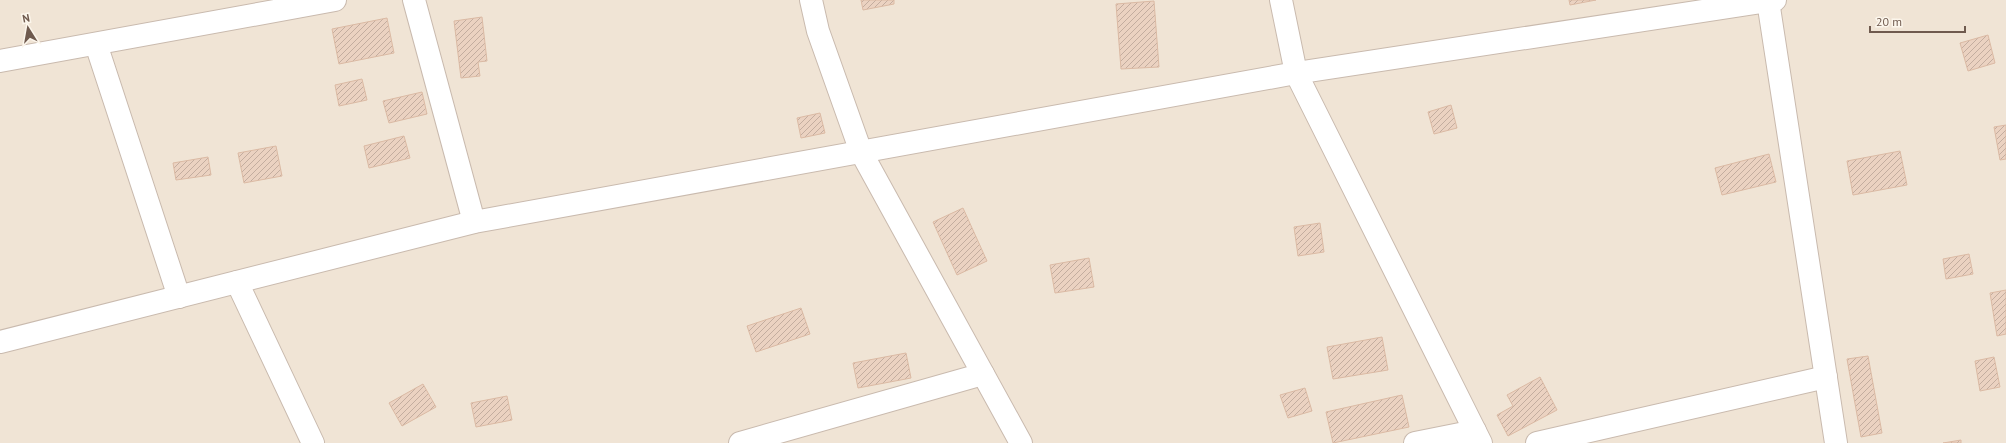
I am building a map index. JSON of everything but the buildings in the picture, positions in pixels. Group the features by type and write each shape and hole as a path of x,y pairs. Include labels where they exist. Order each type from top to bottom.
{"street":[{"path":"0,61 335,0"},
{"path":"414,0 474,222"},
{"path":"811,0 818,31 861,152 1021,443"},
{"path":"1281,0 1296,73 1478,437 1414,443"},
{"path":"0,342 474,222 1296,73 1771,1 1836,443"},
{"path":"96,44 179,297"},
{"path":"237,282 313,443"},
{"path":"740,443 983,374"},
{"path":"1537,443 1826,377"}],"shaded area":[{"path":"0,0 2006,0 2006,443 0,443"}]}
